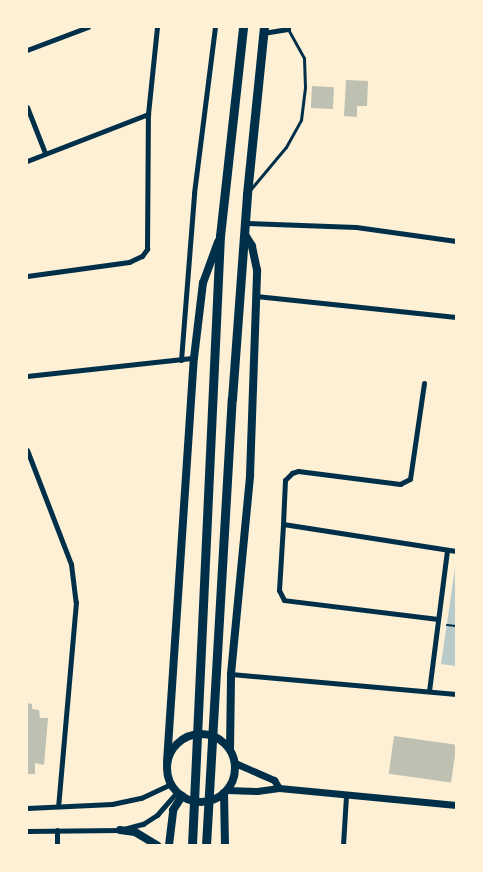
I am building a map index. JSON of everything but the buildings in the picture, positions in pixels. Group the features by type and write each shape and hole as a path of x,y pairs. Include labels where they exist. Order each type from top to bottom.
{"highway":[{"path":"192,845 220,236 243,27"},
{"path":"206,845 232,399 246,236 247,194 263,30"}],"main road":[{"path":"220,236 204,283 194,358 167,762 171,784 180,794 204,802 226,791 232,782 235,763 230,749 231,674 250,475 257,270 252,246 246,236"},
{"path":"167,762 176,743 194,734 215,736 230,749"},
{"path":"225,845 226,791"},
{"path":"169,845 173,810 180,794"},
{"path":"120,830 135,832 157,845"}],"street":[{"path":"27,50 88,27"},
{"path":"27,276 129,262 142,256 147,249 148,114 157,27"},
{"path":"181,360 194,193 215,27"},
{"path":"263,30 288,28"},
{"path":"27,107 45,153"},
{"path":"27,161 148,114"},
{"path":"246,223 356,227 456,241"},
{"path":"256,296 456,317"},
{"path":"27,376 194,358"},
{"path":"424,383 410,479 400,484 298,471 285,480 279,590 284,600 438,619"},
{"path":"27,450 71,564 76,602 58,806"},
{"path":"283,524 456,551"},
{"path":"429,691 447,550"},
{"path":"231,674 456,694"},
{"path":"235,763 274,780 279,788"},
{"path":"27,808 112,804 141,798 171,784"},
{"path":"226,791 279,788 456,805"},
{"path":"27,831 120,830 143,824 158,815 180,794"},
{"path":"343,845 346,796"},
{"path":"57,830 57,845"}],"lane":[{"path":"247,194 286,147 301,120 305,87 304,58 288,28"}],"shaded area":[{"path":"456,561 456,666 441,664"}]}
